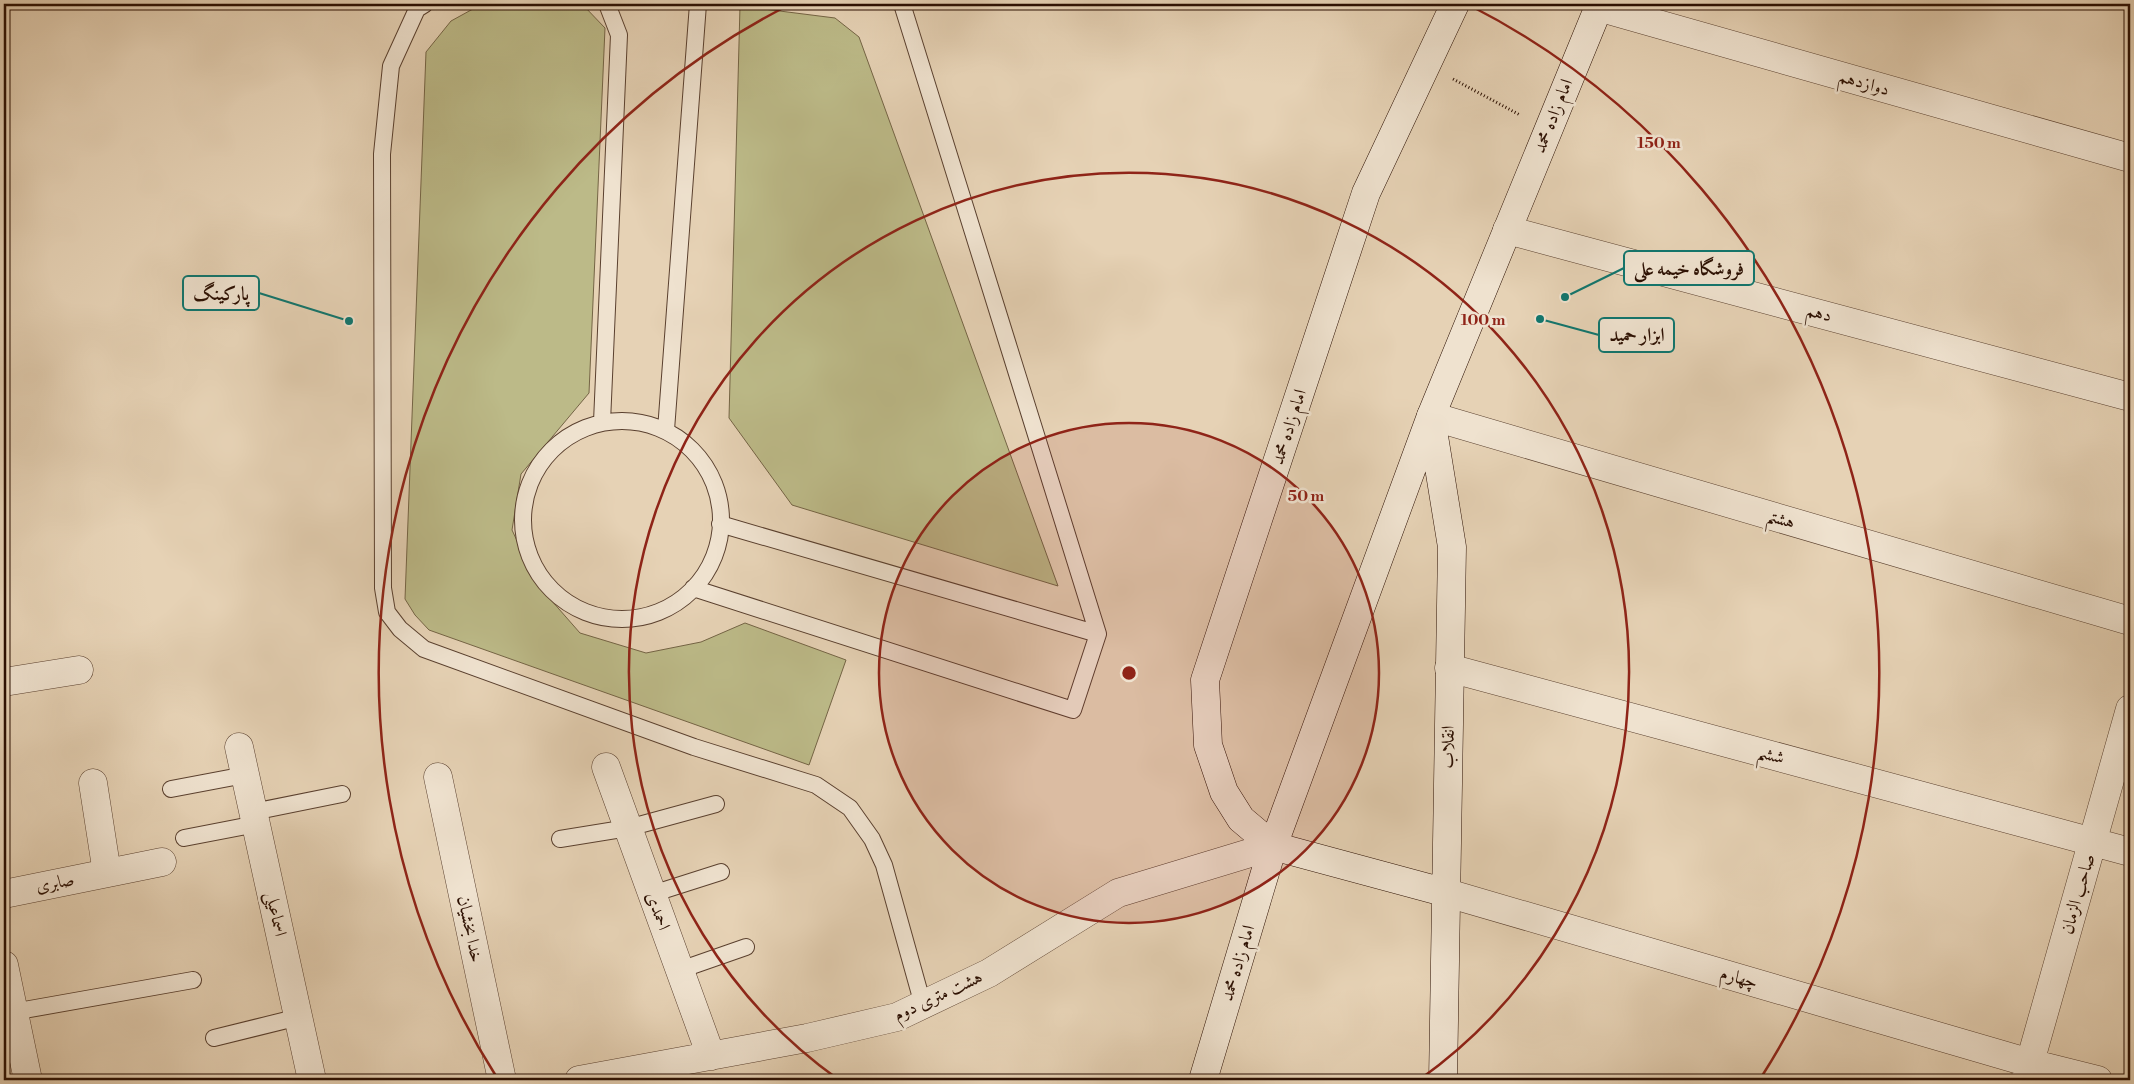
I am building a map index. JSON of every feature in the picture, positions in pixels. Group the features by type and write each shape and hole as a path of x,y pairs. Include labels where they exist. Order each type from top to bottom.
{"street":[{"name":"امام زاده محمد","path":"1273,846 1241,819 1224,792 1208,746 1205,680 1366,193 1454,4"},
{"name":"امام زاده محمد","path":"1203,1080 1273,846 1431,416 1599,5"},
{"name":"دوازدهم","path":"1599,5 2130,158"},
{"name":"دهم","path":"1507,230 2130,396"},
{"name":"هشتم","path":"1431,416 2130,621"},
{"name":"انقلاب","path":"1431,416 1452,547 1443,1080"},
{"name":"ششم","path":"1449,668 2130,852"},
{"path":"4,682 79,670"},
{"name":"صاحب الزمان","path":"2028,1072 2130,709"},
{"name":"اسماعیلی","path":"239,747 312,1080"},
{"name":"احمدی","path":"606,767 711,1056"},
{"name":"خدا بخشیان","path":"438,777 502,1080"},
{"path":"93,783 107,873"},
{"name":"هشت متری دوم","path":"579,1080 806,1038 897,1017 989,973 1118,894 1273,846"},
{"name":"چهارم","path":"1273,846 1447,893 2028,1072 2098,1080"},
{"name":"صابری","path":"4,894 162,862"},
{"path":"4,965 28,1080"}],"lane":[{"path":"425,4 417,9 391,66 383,145 383,588 387,612 400,629 424,649 694,747 816,785 850,808 872,839 884,865 923,1005"},
{"path":"602,422 619,35 607,4"},
{"path":"666,430 698,4"},
{"path":"692,588 1074,710 1098,634 902,4"},
{"path":"634,420 666,430 694,450 713,478 721,510 719,544 705,574 682,600 652,615 618,619 585,613 556,596 536,572 524,542 522,510 530,479 548,453 572,433 602,422 634,420"},
{"path":"720,524 1098,634"},
{"path":"171,789 245,775"},
{"path":"184,838 342,794"},
{"path":"560,839 628,828 716,804"},
{"path":"652,894 721,872"},
{"path":"680,970 746,948"},
{"path":"14,1012 193,980"},
{"path":"214,1038 298,1017"}],"path":[{"path":"1426,65 1548,130"}],"shaded area":[{"path":"482,4 583,5 605,28 589,393 521,474 512,530 537,584 580,633 646,653 701,642 745,623 846,660 809,765 429,630 415,615 405,599 426,52 451,21"},
{"path":"740,6 835,18 859,37 1058,586 792,505 729,418"}],"place":[{"name":"فروشگاه خیمه علی","path":"1565,297"},
{"name":"ابزار حمید","path":"1540,319"},
{"name":"پارکینگ","path":"349,321"}]}
